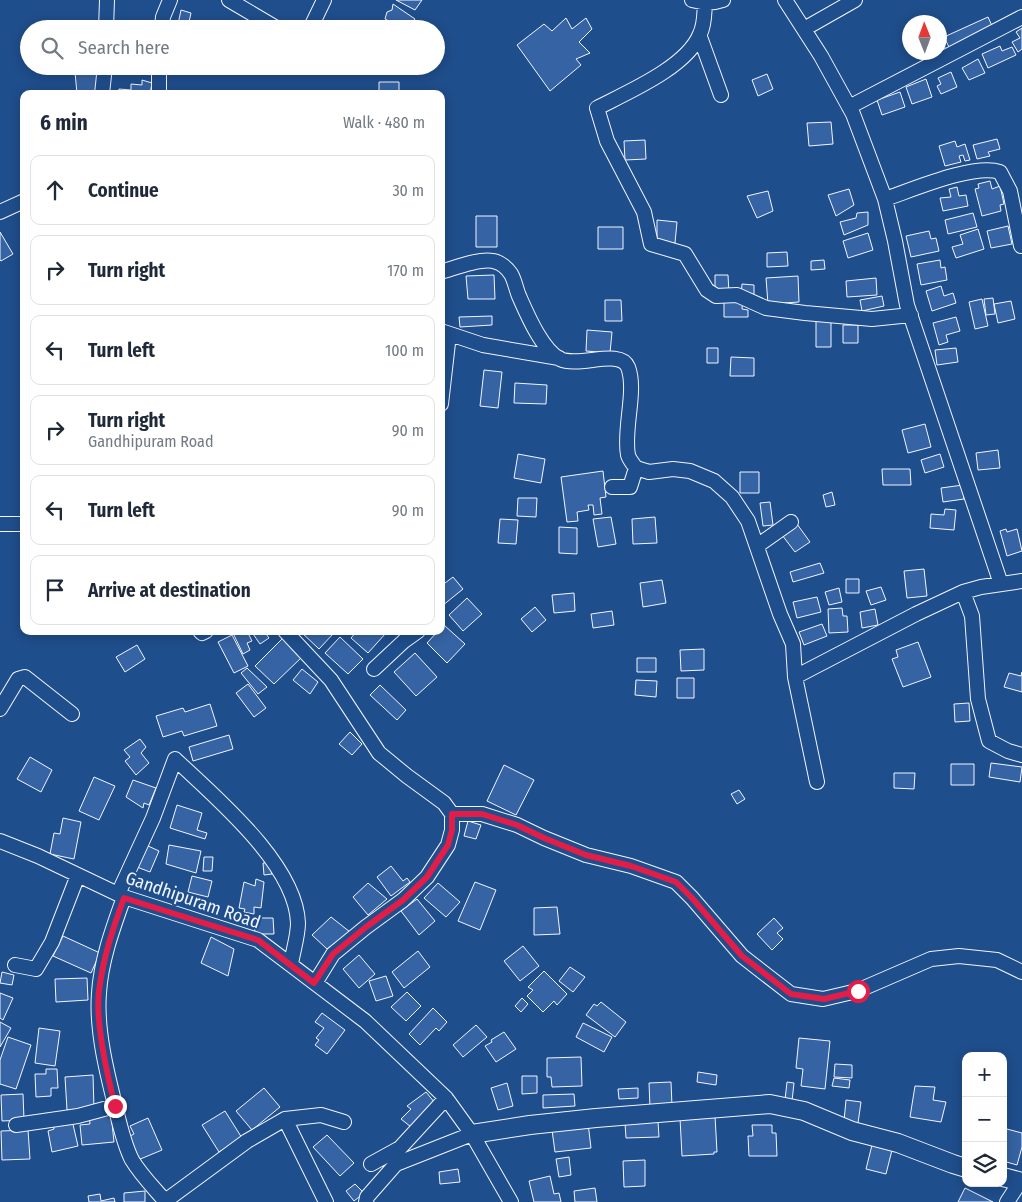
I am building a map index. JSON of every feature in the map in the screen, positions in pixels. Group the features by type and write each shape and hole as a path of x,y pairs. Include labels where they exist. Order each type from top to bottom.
{"street":[{"path":"106,20 107,0"},
{"path":"163,20 170,0"},
{"path":"229,0 263,20"},
{"path":"314,20 324,0"},
{"path":"723,0 715,3 699,2 704,24 700,37 672,67 648,82 597,108 607,141 644,212 651,244 685,254 707,290 716,296 737,295 766,308 805,313 872,319 911,315"},
{"path":"785,0 849,107 885,200 911,315 1001,584"},
{"path":"804,29 855,0"},
{"path":"849,107 1022,17"},
{"path":"700,37 721,95"},
{"path":"102,90 104,75"},
{"path":"159,75 159,90"},
{"path":"885,200 953,176 987,169 1000,172 1016,190 1021,246"},
{"path":"0,212 20,203"},
{"path":"445,271 482,260 493,261 502,265 511,274 529,319 546,347 560,359"},
{"path":"445,332 483,345 576,362 613,358 622,359 628,366 631,380 628,456 636,468 649,472 673,469 690,471 714,481 732,496 748,521 780,614 793,644 796,677 817,782"},
{"path":"612,487 630,486 636,468"},
{"path":"757,546 791,522"},
{"path":"0,524 20,524"},
{"path":"796,677 916,614 963,592 1022,581"},
{"path":"963,592 972,616 978,699 989,742 1022,755"},
{"path":"289,635 331,680 380,753 407,776 444,803 452,814 452,830 448,845 427,877 403,900 333,954 314,983"},
{"path":"374,669 399,636"},
{"path":"0,709 18,679 25,677 72,714"},
{"path":"290,964 298,924 296,910 284,879 260,843 237,818 175,759 121,896 107,948 98,993 99,1019 106,1065 122,1134 132,1159 165,1202 246,1141 285,1118 321,1115 344,1122"},
{"path":"452,814 482,814 517,825 586,855 631,866 676,882 742,956 791,994 824,999 858,991 931,959 959,956 997,960 1022,972"},
{"name":"Gandhipuram Road","path":"0,841 38,856 121,896 258,940 365,1021 446,1098 472,1134 511,1202"},
{"path":"15,965 36,969 52,942 78,875"},
{"path":"371,1164 400,1148 446,1098"},
{"path":"366,1202 367,1197 396,1164 472,1134 530,1125 596,1118 770,1104 804,1112 852,1131 898,1143 962,1167"},
{"path":"16,1125 78,1116 115,1106"},
{"path":"285,1118 326,1202"},
{"path":"1007,1202 1015,1180"}],"building":[{"path":"396,0 422,0 415,10"},
{"path":"393,4 415,19 385,19 387,12 392,10"},
{"path":"181,10 191,13 189,20 179,20"},
{"path":"988,17 993,28 949,47 947,36"},
{"path":"566,18 572,29 586,18 592,29 579,42 590,53 576,59 581,65 550,91 517,45 544,24 552,31"},
{"path":"1022,28 1022,49 1018,52 1012,42 1020,38 1016,32"},
{"path":"1000,46 1002,51 1012,47 1016,55 988,68 982,54"},
{"path":"978,59 985,73 969,80 962,68"},
{"path":"951,72 957,87 941,94 937,86 941,84 938,78"},
{"path":"767,74 773,89 758,96 752,80"},
{"path":"75,75 98,75 99,90 77,90"},
{"path":"926,79 932,97 912,104 906,87"},
{"path":"142,80 152,83 151,90 131,90 131,84 142,85"},
{"path":"379,82 399,82 399,90 379,90"},
{"path":"900,92 905,107 882,115 877,100"},
{"path":"831,122 833,144 809,146 807,123"},
{"path":"997,139 1000,149 988,152 990,156 977,159 973,145"},
{"path":"645,140 646,159 625,160 624,141"},
{"path":"955,141 957,147 965,144 970,160 965,161 963,155 959,156 961,162 945,166 939,146"},
{"path":"990,181 992,189 1000,186 1004,204 1000,205 1001,211 982,216 975,189 979,188 978,184"},
{"path":"957,187 959,196 966,195 968,206 943,211 940,198 951,197 949,189"},
{"path":"849,189 854,205 836,216 828,195"},
{"path":"768,191 773,211 757,218 747,196"},
{"path":"868,212 868,225 844,235 840,222 856,218 857,213"},
{"path":"973,213 977,227 948,234 945,220"},
{"path":"476,216 497,216 497,247 476,247"},
{"path":"657,220 677,222 675,243 657,243"},
{"path":"1008,226 1012,244 991,248 987,231"},
{"path":"598,227 623,227 623,249 598,249"},
{"path":"978,229 984,249 956,258 952,247 963,244 960,235"},
{"path":"929,231 931,239 936,238 939,251 911,257 906,236"},
{"path":"0,232 13,254 1,261 0,260"},
{"path":"868,233 873,250 848,258 843,241"},
{"path":"787,252 788,266 767,267 767,253"},
{"path":"824,260 825,269 811,270 811,261"},
{"path":"940,260 941,268 945,267 947,280 921,285 917,264"},
{"path":"494,275 495,299 468,299 466,276"},
{"path":"715,275 728,275 729,293 715,293"},
{"path":"798,276 799,302 768,304 766,278"},
{"path":"876,278 877,295 847,297 846,281"},
{"path":"742,284 754,285 754,297 741,296"},
{"path":"941,286 944,296 953,293 956,303 932,311 926,291"},
{"path":"882,296 884,306 862,311 860,300"},
{"path":"724,298 743,298 742,309 748,310 748,317 724,317"},
{"path":"993,298 995,314 986,315 984,299"},
{"path":"982,299 988,326 975,329 969,302"},
{"path":"605,300 621,300 622,321 605,321"},
{"path":"1011,301 1015,319 998,323 994,304"},
{"path":"492,316 492,325 460,327 459,317"},
{"path":"956,317 960,331 946,335 948,342 939,345 933,323"},
{"path":"816,321 831,321 831,347 816,347"},
{"path":"843,325 858,325 858,343 843,343"},
{"path":"587,330 612,332 610,353 586,351"},
{"path":"707,348 718,348 718,363 707,363"},
{"path":"956,348 958,362 937,365 935,350"},
{"path":"731,357 754,358 754,376 730,376"},
{"path":"484,370 502,372 498,408 480,406"},
{"path":"515,383 547,385 546,404 514,403"},
{"path":"925,424 931,447 908,453 902,430"},
{"path":"998,450 1000,468 978,470 976,453"},
{"path":"518,454 545,459 541,483 514,478"},
{"path":"940,454 944,467 925,473 921,460"},
{"path":"882,469 910,469 911,485 883,485"},
{"path":"603,471 606,497 600,498 602,514 594,515 593,505 588,505 589,510 577,512 578,521 567,522 561,477"},
{"path":"740,472 759,472 759,493 740,493"},
{"path":"963,485 964,499 943,502 941,488"},
{"path":"832,492 835,505 826,507 823,495"},
{"path":"518,498 537,498 536,517 517,516"},
{"path":"770,502 773,525 763,526 760,503"},
{"path":"945,509 956,510 954,530 930,528 931,514 944,515"},
{"path":"611,517 616,544 598,547 593,519"},
{"path":"655,517 657,543 633,544 632,519"},
{"path":"500,519 518,520 516,544 498,543"},
{"path":"797,524 810,542 795,552 782,535"},
{"path":"559,527 577,528 577,554 559,553"},
{"path":"1006,529 1007,532 1017,529 1022,551 1007,556 1000,531"},
{"path":"820,563 824,573 793,582 790,572"},
{"path":"924,569 927,596 907,598 904,571"},
{"path":"453,577 463,589 445,604 445,583"},
{"path":"846,579 859,579 859,593 846,593"},
{"path":"662,580 666,603 643,607 640,583"},
{"path":"881,587 886,600 871,605 866,591"},
{"path":"839,588 842,602 829,605 825,592"},
{"path":"574,593 575,611 554,613 552,595"},
{"path":"817,597 821,612 797,618 793,602"},
{"path":"467,598 482,614 463,631 449,615"},
{"path":"535,607 546,620 532,632 521,619"},
{"path":"842,608 843,616 847,616 848,632 829,633 828,609"},
{"path":"875,609 878,625 862,628 860,612"},
{"path":"612,611 614,625 593,628 591,614"},
{"path":"822,624 827,636 804,645 799,632"},
{"path":"445,626 465,644 447,663 427,643 434,635 445,635"},
{"path":"232,635 248,666 234,673 218,642"},
{"path":"234,635 249,635 252,641 247,643 250,650 243,654"},
{"path":"254,635 267,635 269,638 260,644"},
{"path":"304,635 332,635 319,649"},
{"path":"354,635 384,635 368,653 351,638"},
{"path":"340,637 363,659 348,674 325,653"},
{"path":"283,638 302,657 274,684 255,666"},
{"path":"918,642 931,677 903,687 892,659 898,657 896,650"},
{"path":"137,645 145,659 125,672 116,657"},
{"path":"704,649 704,670 681,671 680,650"},
{"path":"415,653 437,677 416,696 394,672"},
{"path":"637,658 656,658 656,672 637,672"},
{"path":"247,668 267,687 258,694 241,673"},
{"path":"302,669 318,682 310,694 293,680"},
{"path":"1022,672 1022,692 1004,687 1009,673 1021,676"},
{"path":"677,678 694,678 694,698 677,698"},
{"path":"636,680 657,681 656,697 635,695"},
{"path":"248,684 266,708 254,717 236,693"},
{"path":"380,685 406,710 397,720 370,695"},
{"path":"969,703 970,721 955,722 954,704"},
{"path":"210,704 217,726 184,736 182,731 163,737 156,716 183,708 185,712"},
{"path":"350,732 362,744 352,755 339,744"},
{"path":"229,735 233,749 193,761 189,747"},
{"path":"140,739 146,747 141,753 149,763 136,775 125,761 130,757 124,750"},
{"path":"30,757 52,770 41,792 17,779"},
{"path":"991,763 1022,767 1020,782 989,777"},
{"path":"951,764 974,764 974,785 951,785"},
{"path":"504,765 534,780 516,815 487,801"},
{"path":"894,773 915,773 914,789 894,788"},
{"path":"94,777 115,786 99,820 79,811"},
{"path":"133,780 156,788 149,805 144,803 143,808 126,797"},
{"path":"739,790 745,799 737,804 731,794"},
{"path":"177,805 202,813 197,830 207,833 205,839 170,828"},
{"path":"63,818 81,822 74,859 50,854 54,833 60,834"},
{"path":"468,821 481,825 476,839 464,836"},
{"path":"146,845 159,851 150,872 137,867"},
{"path":"169,845 201,851 196,873 166,864"},
{"path":"204,857 213,857 212,871 203,871"},
{"path":"270,862 272,874 264,875 263,863"},
{"path":"391,866 403,881 407,878 410,882 391,896 377,877"},
{"path":"192,876 212,881 208,897 188,892"},
{"path":"256,879 264,882 261,908 254,907 254,914 244,912 245,909 239,908 244,882 255,886"},
{"path":"475,882 496,890 480,930 458,921"},
{"path":"368,883 387,899 368,915 353,897"},
{"path":"438,883 460,902 446,917 424,898"},
{"path":"417,899 435,921 419,935 401,911"},
{"path":"557,907 560,934 534,935 534,908"},
{"path":"331,917 350,932 327,949 312,935"},
{"path":"254,918 273,918 274,934 255,934"},
{"path":"774,918 783,928 777,933 783,939 772,950 757,934"},
{"path":"63,936 100,953 91,973 53,956"},
{"path":"211,937 234,949 228,976 201,963"},
{"path":"523,946 539,966 520,981 504,961"},
{"path":"418,951 430,967 404,988 392,972"},
{"path":"359,955 375,974 359,988 343,969"},
{"path":"570,967 585,977 573,992 559,981"},
{"path":"544,971 567,994 557,1005 554,1001 543,1012 527,996 533,990 528,987"},
{"path":"2,972 14,975 12,985 0,983"},
{"path":"386,976 393,996 376,1001 369,981"},
{"path":"87,978 88,1000 56,1002 55,979"},
{"path":"407,992 421,1006 406,1021 391,1007"},
{"path":"0,993 13,998 3,1020 0,1018"},
{"path":"522,998 528,1004 521,1012 515,1006"},
{"path":"601,1002 626,1022 615,1037 586,1015 594,1004 597,1006"},
{"path":"433,1008 447,1022 439,1031 436,1028 420,1045 409,1034"},
{"path":"322,1013 345,1030 327,1054 315,1045 319,1040 316,1038 324,1028 315,1022"},
{"path":"0,1022 11,1028 0,1047"},
{"path":"583,1023 612,1037 604,1052 576,1037"},
{"path":"476,1025 487,1037 463,1057 453,1045"},
{"path":"39,1028 60,1031 55,1066 35,1063"},
{"path":"504,1032 516,1049 496,1062 485,1046"},
{"path":"8,1037 31,1045 16,1089 0,1084 0,1060"},
{"path":"799,1038 830,1041 825,1089 801,1086 803,1069 796,1068"},
{"path":"581,1057 582,1086 552,1087 551,1077 547,1077 547,1058"},
{"path":"835,1064 852,1065 852,1078 834,1077"},
{"path":"46,1069 57,1069 58,1088 51,1088 51,1096 36,1097 35,1074 46,1074"},
{"path":"698,1072 717,1075 716,1085 697,1082"},
{"path":"93,1075 94,1109 67,1110 65,1077"},
{"path":"522,1076 537,1076 537,1093 522,1094"},
{"path":"834,1078 850,1080 849,1088 832,1086"},
{"path":"671,1082 672,1106 650,1108 649,1083"},
{"path":"787,1082 794,1083 792,1101 785,1100"},
{"path":"507,1083 513,1106 498,1110 491,1088"},
{"path":"915,1086 935,1087 933,1100 946,1102 941,1122 910,1117"},
{"path":"264,1088 280,1107 252,1130 236,1111"},
{"path":"638,1088 638,1098 619,1099 618,1089"},
{"path":"426,1092 435,1103 411,1127 401,1119 411,1109 407,1106"},
{"path":"23,1094 24,1120 2,1121 1,1095"},
{"path":"574,1094 575,1106 543,1108 543,1095"},
{"path":"846,1100 861,1102 858,1123 844,1121"},
{"path":"225,1111 242,1138 219,1152 202,1125"},
{"path":"111,1113 114,1142 82,1145 80,1125 90,1124 89,1115"},
{"path":"715,1116 717,1152 714,1152 714,1154 682,1156 680,1118"},
{"path":"148,1118 162,1150 138,1160 128,1137 134,1134 130,1126"},
{"path":"72,1120 78,1146 52,1152 48,1131 54,1129 53,1124"},
{"path":"658,1122 659,1137 626,1138 625,1123"},
{"path":"588,1123 591,1148 555,1152 552,1130"},
{"path":"752,1125 772,1125 772,1133 776,1133 777,1156 749,1156 748,1136 753,1136"},
{"path":"1007,1129 1022,1133 1022,1147 1017,1165 1007,1162"},
{"path":"28,1130 30,1159 2,1160 1,1131"},
{"path":"327,1135 354,1163 340,1176 313,1147"},
{"path":"872,1145 892,1150 886,1174 866,1169"},
{"path":"569,1157 571,1175 559,1177 556,1159"},
{"path":"645,1160 645,1186 624,1187 623,1161"},
{"path":"458,1169 460,1182 440,1184 439,1172"},
{"path":"550,1176 554,1194 559,1193 561,1202 534,1202 529,1181"},
{"path":"355,1184 364,1193 354,1201 346,1191"},
{"path":"595,1188 597,1202 575,1202 574,1191"},
{"path":"965,1188 993,1202 958,1202"},
{"path":"145,1191 145,1202 124,1202 124,1193"},
{"path":"100,1194 101,1201 114,1198 115,1202 89,1202 88,1196"}],"route":[{"path":"115,1106 107,1074 99,1019 98,993 107,948 124,898 258,940 314,983 333,954 403,900 427,877 448,845 452,830 452,814 482,814 517,825 586,855 631,866 676,882 722,930 742,956 791,994 824,999 858,991"}]}
